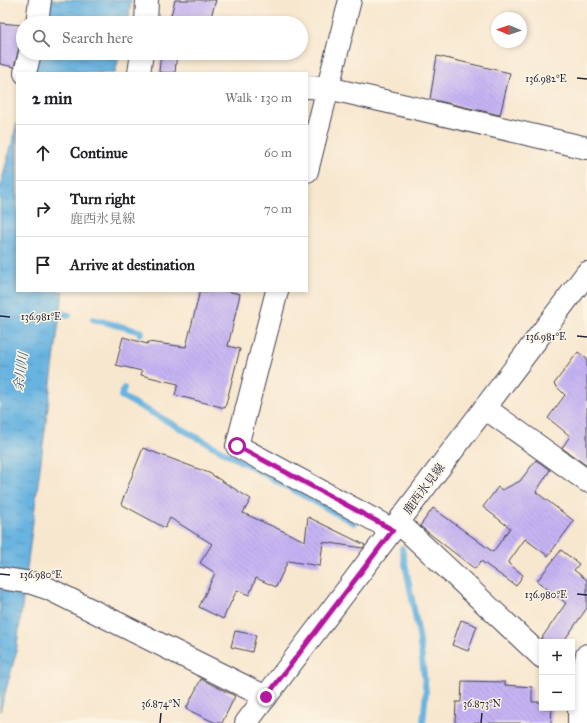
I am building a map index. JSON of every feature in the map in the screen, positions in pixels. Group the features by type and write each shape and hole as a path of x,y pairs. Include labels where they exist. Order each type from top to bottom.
{"street":[{"path":"38,16 40,0"},
{"path":"146,16 147,0"},
{"path":"308,163 317,88 350,0"},
{"path":"25,72 28,60"},
{"path":"139,72 141,60"},
{"path":"317,88 587,148"},
{"name":"鹿西氷見線","path":"246,723 587,273"},
{"path":"277,292 237,446 396,527 539,654"},
{"path":"485,408 587,481"},
{"path":"0,578 32,583 47,588 266,697"},
{"path":"579,723 579,689 587,655"}],"water":[{"path":"49,0 131,0 129,16 45,16"},
{"path":"34,60 118,60 115,72 31,72"},
{"name":"余川川","path":"16,127 16,292 63,292 16,653 0,712 0,187"}],"building":[{"path":"175,0 216,0 211,16 171,16"},
{"path":"0,23 16,24 16,59 14,67 0,64"},
{"path":"437,56 510,73 500,115 430,99"},
{"path":"160,60 176,60 175,72 159,72"},
{"path":"200,292 231,292 240,294 228,346 240,349 225,408 175,395 178,384 141,375 142,371 116,365 123,337 147,344 148,342 186,347"},
{"path":"578,352 587,359 587,466 562,448 570,436 548,418 565,395 554,384"},
{"path":"143,448 209,473 251,499 243,513 305,541 308,517 365,545 363,548 323,542 320,566 288,561 276,587 256,578 249,595 237,590 223,619 199,607 215,573 200,563 212,544 170,518 165,528 121,504"},
{"path":"536,460 550,470 536,492 574,521 548,556 525,539 508,563 523,575 516,586 481,561 475,569 420,526 433,508 493,552 510,528 483,507 498,487 502,490 520,481"},
{"path":"561,550 579,564 574,570 587,580 587,608 565,639 541,639 566,603 537,581"},
{"path":"461,620 477,626 468,651 452,645"},
{"path":"235,631 256,635 252,652 231,647"},
{"path":"201,679 235,696 222,723 216,723 186,709"},
{"path":"462,681 505,682 505,685 532,687 532,702 539,702 539,711 552,711 551,723 455,723 456,702 461,702"}],"waterway":[{"path":"52,311 69,315"},
{"path":"93,319 142,332 140,334"},
{"path":"124,388 121,396 354,523"},
{"path":"402,548 419,635 426,692 423,723"}],"route":[{"path":"237,446 393,530 266,697"}]}
